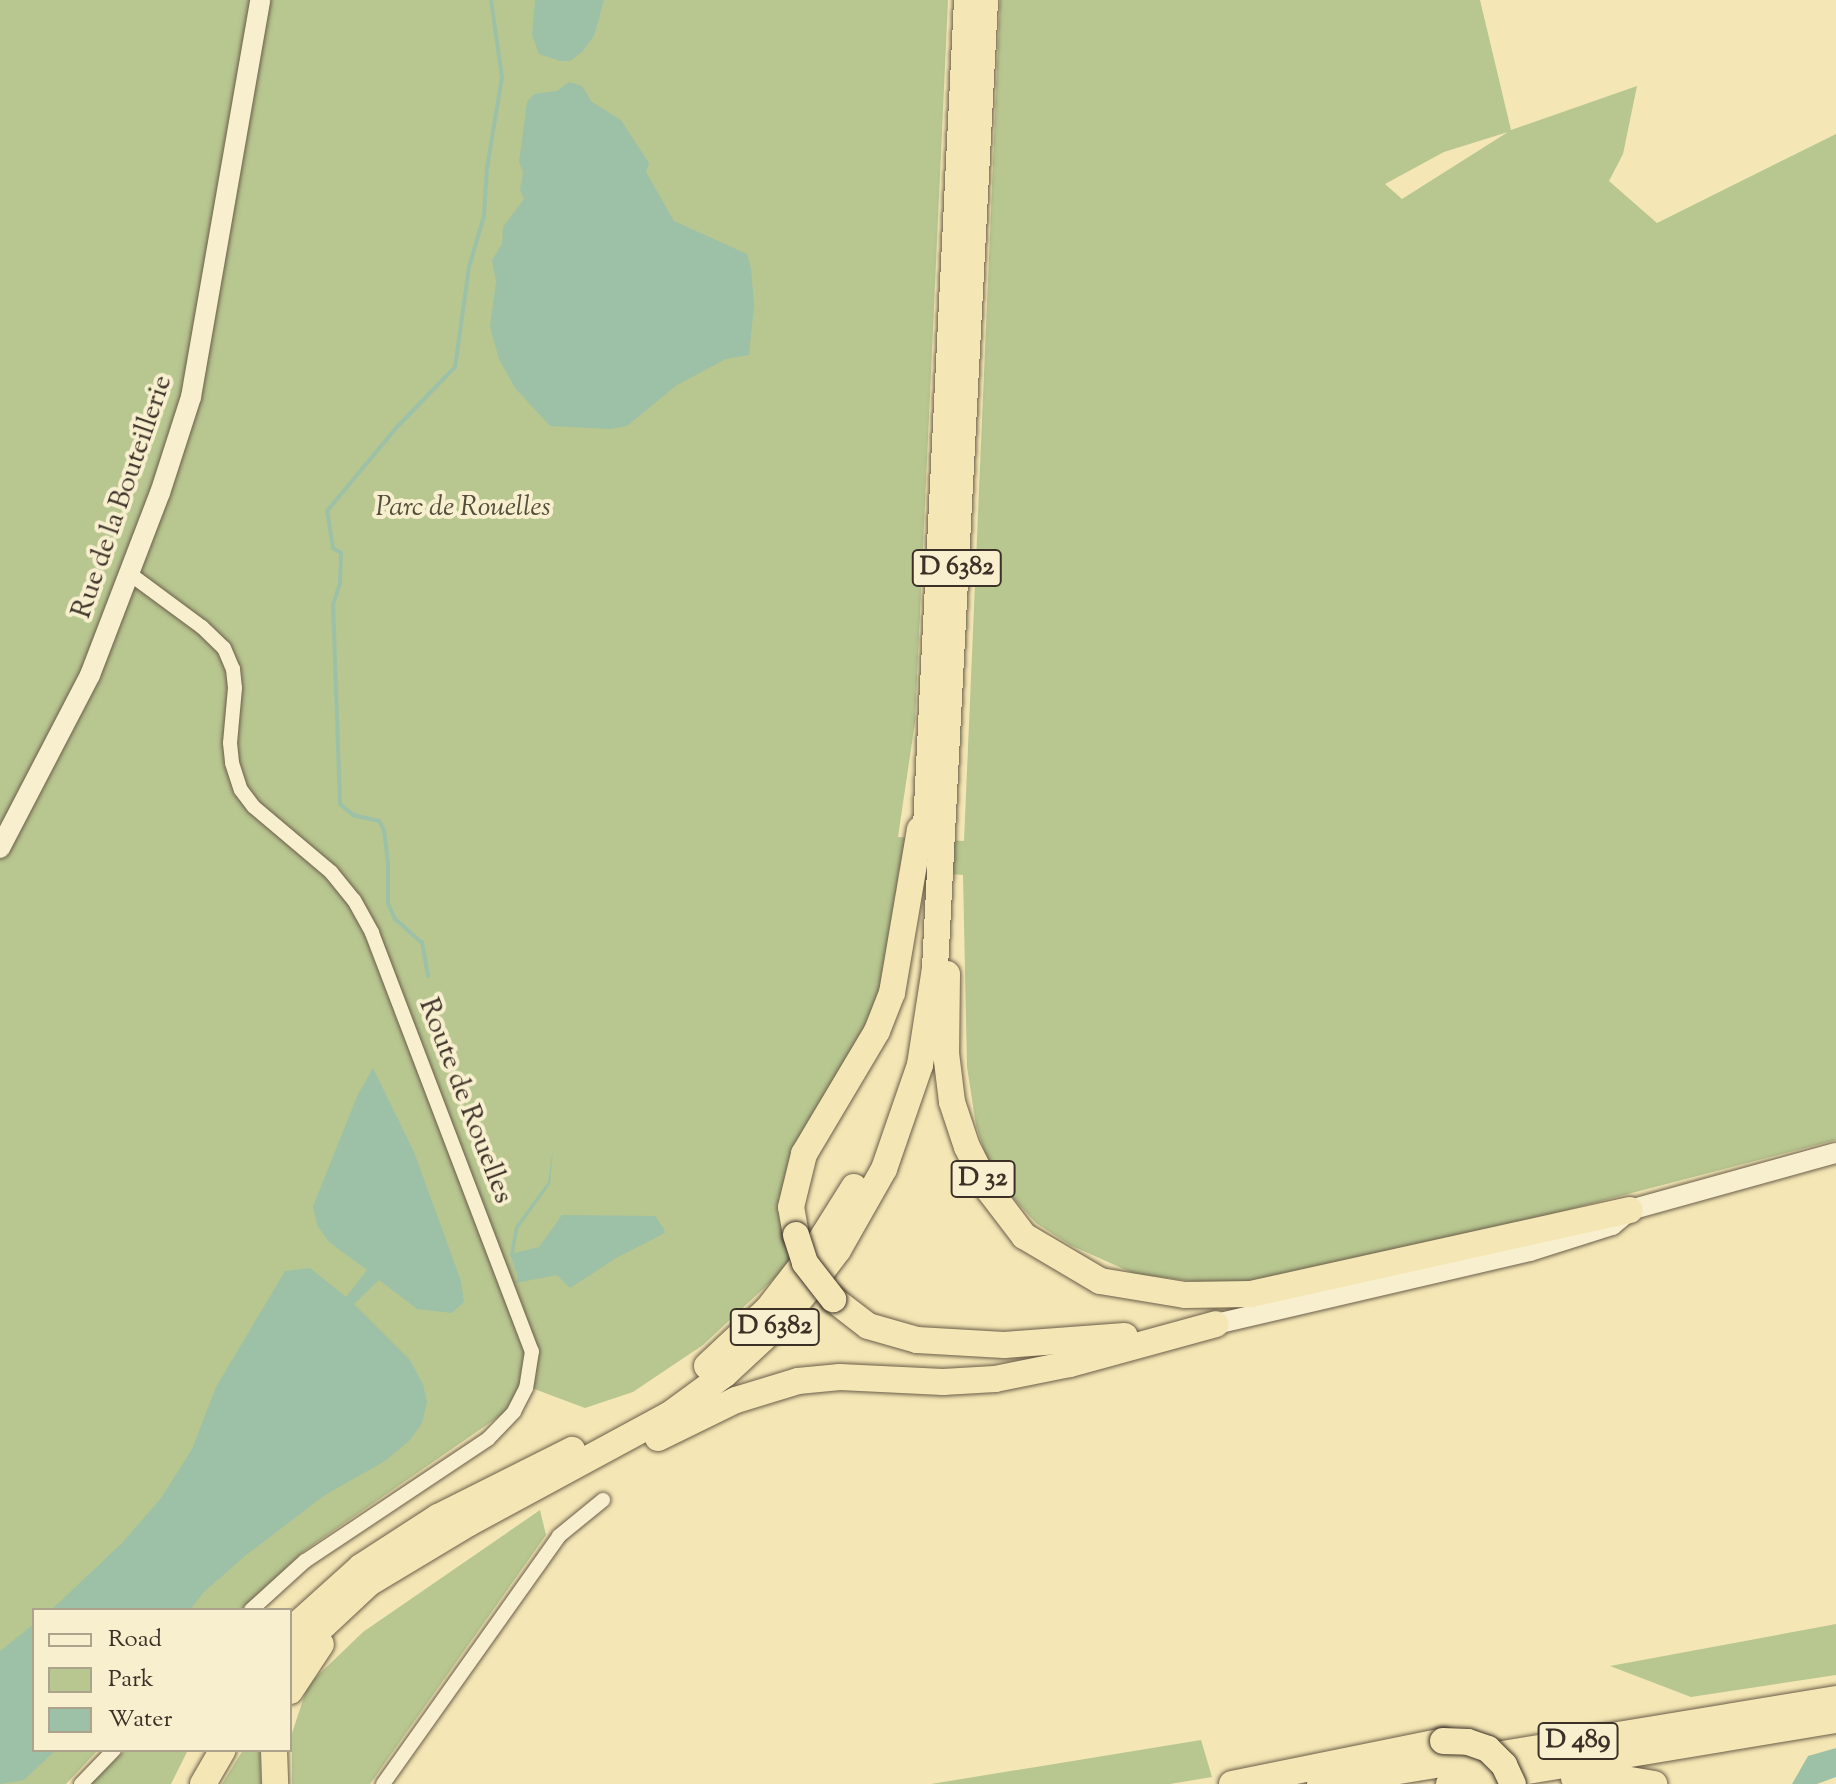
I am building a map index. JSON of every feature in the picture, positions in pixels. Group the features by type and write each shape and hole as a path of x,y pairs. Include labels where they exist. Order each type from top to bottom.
{"highway":[{"name":"D 6382","path":"292,1655 369,1583 463,1526 631,1436 714,1382 781,1322 838,1250 884,1169 920,1065 935,968 938,774 967,0"},
{"name":"D 6382","path":"292,1629 361,1567 438,1517 582,1445 660,1400 710,1364 768,1309 847,1201 868,1162 903,1064 920,953 938,774 985,0"},
{"name":"D 32","path":"938,774 946,1053 952,1102 967,1147 989,1190 1024,1236 1061,1260 1100,1281 1136,1288 1185,1295 1251,1294 1630,1210"},
{"name":"D 32","path":"938,774 892,993 877,1031 804,1154 791,1207 805,1263 833,1299 868,1326 917,1340 1052,1344 1216,1324"},
{"path":"292,1688 323,1641 463,1526 573,1480 736,1400 775,1386 840,1377 943,1382 995,1379 1070,1364 1216,1324"},
{"name":"D 489","path":"1320,1784 1836,1699"},
{"name":"D 489","path":"1449,1784 1836,1720"},
{"path":"1232,1784 1443,1741 1468,1742 1488,1749 1504,1765 1513,1784"},
{"path":"185,1784 202,1752"},
{"path":"203,1784 222,1752"},
{"path":"274,1752 275,1784"},
{"path":"1526,1784 1601,1775 1654,1784"}],"street":[{"name":"Rue de la Bouteillerie","path":"0,848 72,713 130,574 191,397 260,0"},
{"name":"Route de Rouelles","path":"130,574 202,627 224,648 233,669 231,753 241,790 254,807 331,872 354,900 372,933 532,1351 526,1388 514,1412 488,1439 305,1561 253,1608"},
{"name":"D 32","path":"1216,1324 1574,1239 1612,1225 1630,1210 1836,1153"},
{"path":"383,1784 559,1536 603,1500"},
{"path":"81,1784 112,1752"}],"green space":[{"name":"Parc de Rouelles","path":"0,0 948,0 915,722 898,837 964,841 1000,0 1480,0 1511,130 1637,86 1623,154 1609,181 1657,223 1836,134 1836,1140 1404,1252 1230,1286 1135,1274 1070,1245 1036,1223 992,1175 976,1125 967,1067 963,875 899,870 890,949 878,1005 807,1127 792,1262 703,1345 633,1392 585,1408 521,1384 504,1413 304,1551 244,1608 32,1608 32,1752 96,1752 66,1784 0,1784","holes":["1508,132 1402,199 1385,184 1444,152"]},
{"path":"540,1510 546,1535 370,1784 292,1784 292,1733 308,1685 363,1632"},
{"path":"1836,1624 1836,1675 1691,1697 1610,1666"},
{"path":"1201,1740 1212,1777 1170,1784 931,1784"},
{"path":"123,1752 187,1752 171,1784 90,1784"},
{"path":"242,1752 260,1752 261,1784 222,1784"}],"water":[{"path":"535,0 604,0 594,36 582,52 570,61 539,54 532,35"},
{"path":"569,82 582,86 592,102 621,120 649,163 646,172 674,221 747,254 751,268 754,305 749,355 726,359 677,385 627,426 611,429 550,426 515,388 499,359 490,327 496,282 492,260 502,244 503,227 524,199 520,190 523,172 519,162 527,102 534,94 557,91"},
{"path":"373,1068 414,1152 461,1281 464,1302 452,1313 417,1309 379,1280 354,1304 410,1360 423,1384 427,1402 422,1423 410,1440 385,1461 325,1495 245,1556 204,1592 192,1608 53,1608 121,1544 161,1498 192,1449 216,1387 285,1271 310,1268 346,1297 367,1270 329,1242 317,1225 313,1206 358,1094"},
{"path":"553,1149 550,1184 518,1229 514,1253 539,1247 562,1215 655,1216 665,1233 618,1257 570,1288 557,1275 516,1283 518,1277 510,1254 515,1227 548,1182"},
{"path":"32,1626 32,1752 54,1752 24,1780 0,1784 0,1651"},
{"path":"1836,1748 1836,1777 1817,1784 1792,1784 1808,1756"}],"waterway":[{"path":"428,976 422,943 395,919 388,903 384,830 379,821 353,815 340,804 333,605 340,583 341,553 333,548 327,511 397,427 455,367 469,267 484,216 487,168 502,77 491,0"}]}
